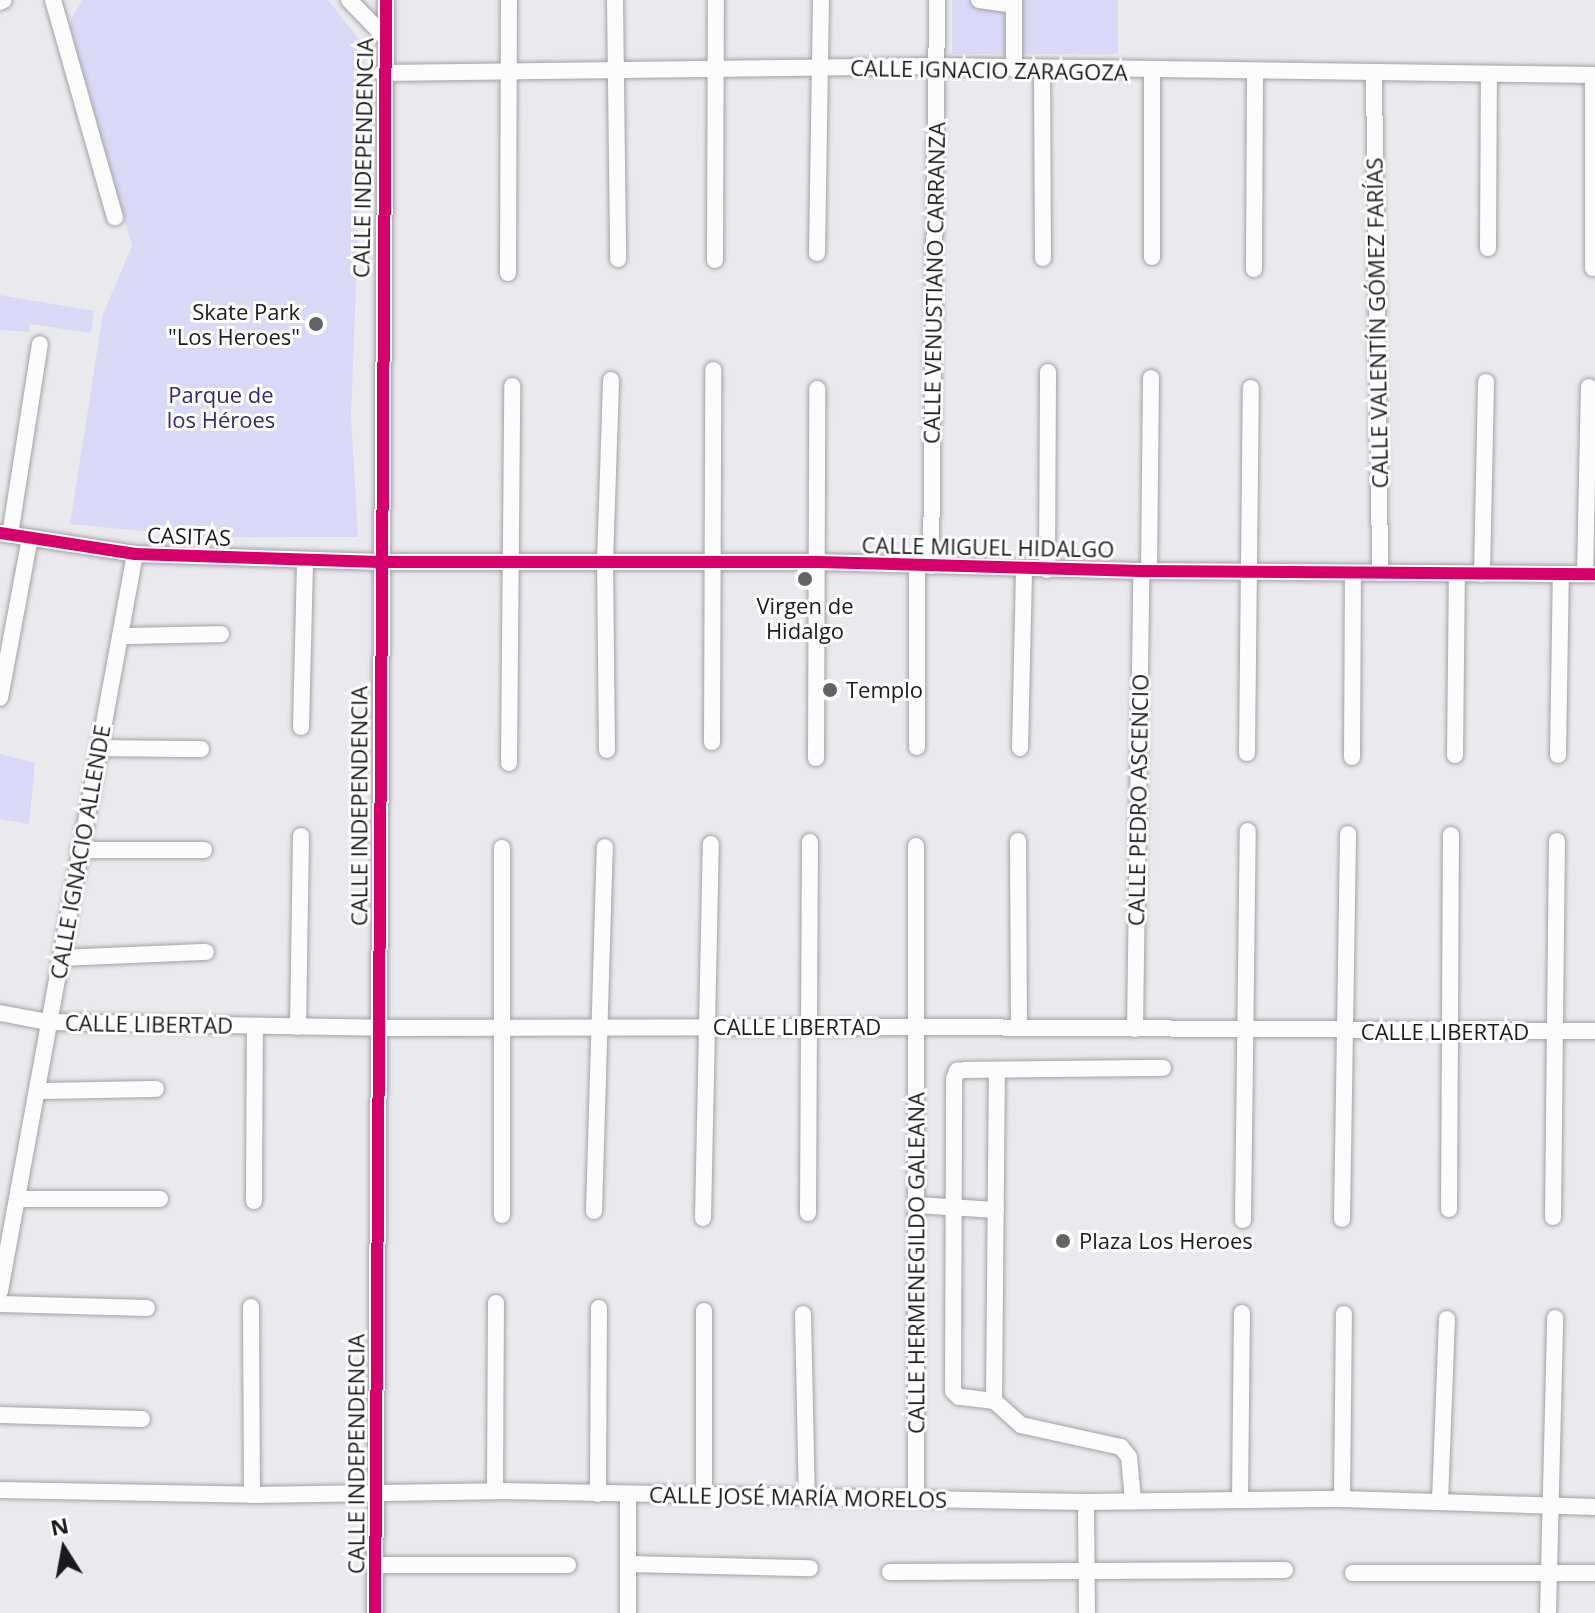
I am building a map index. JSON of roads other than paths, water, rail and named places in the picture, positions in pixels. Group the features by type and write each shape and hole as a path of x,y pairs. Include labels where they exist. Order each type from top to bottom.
{"street":[{"path":"53,0 115,217"},
{"path":"349,0 384,36"},
{"name":"CALLE INDEPENDENCIA","path":"375,1613 382,73 386,0"},
{"path":"508,273 509,0"},
{"path":"615,0 618,259"},
{"path":"715,260 716,0"},
{"path":"817,253 821,0"},
{"name":"CALLE VENUSTIANO CARRANZA","path":"917,747 937,0"},
{"path":"979,0 1014,3 1014,69"},
{"name":"CALLE IGNACIO ZARAGOZA","path":"382,73 937,66 1255,73 1594,75"},
{"path":"1042,70 1043,258"},
{"path":"1152,71 1152,257"},
{"path":"1254,269 1255,73"},
{"name":"CALLE VALENTÍN GÓMEZ FARÍAS","path":"1374,74 1380,573"},
{"path":"1488,248 1489,75"},
{"path":"1593,268 1594,75"},
{"path":"5,534 40,344"},
{"path":"712,742 713,370"},
{"path":"1047,570 1048,372"},
{"name":"CALLE PEDRO ASCENCIO","path":"1135,1029 1151,378"},
{"path":"607,750 605,563 611,380"},
{"path":"1482,574 1486,382"},
{"path":"509,763 508,564 512,386"},
{"path":"1589,387 1590,574"},
{"path":"1247,753 1251,388"},
{"path":"816,758 817,389"},
{"name":"CASITAS","path":"5,534 135,554 379,562"},
{"path":"0,698 30,538"},
{"name":"CALLE IGNACIO ALLENDE","path":"0,1291 135,554"},
{"path":"301,727 305,560"},
{"name":"CALLE MIGUEL HIDALGO","path":"379,562 712,565 818,562 1047,570 1590,574"},
{"path":"1020,748 1024,569"},
{"path":"1352,757 1353,573"},
{"path":"1455,755 1457,574"},
{"path":"1558,755 1561,574"},
{"path":"121,636 221,634"},
{"path":"99,748 201,749"},
{"path":"1243,1220 1248,831"},
{"path":"1342,1219 1348,834"},
{"path":"1449,1209 1451,835"},
{"path":"298,1027 301,836"},
{"path":"1018,841 1019,1028"},
{"path":"1553,1217 1557,841"},
{"path":"808,1213 810,842"},
{"path":"703,1218 711,844"},
{"name":"CALLE HERMENEGILDO GALEANA","path":"916,846 916,1499"},
{"path":"594,1211 605,847"},
{"path":"502,848 502,1215"},
{"path":"79,850 204,850"},
{"path":"61,958 206,952"},
{"name":"CALLE LIBERTAD","path":"0,1013 48,1022 379,1028 1595,1031"},
{"path":"254,1201 255,1026"},
{"path":"1133,1500 1129,1457 1121,1447 1021,1425 994,1401 959,1397 953,1391 954,1079 957,1071 1163,1068"},
{"path":"994,1401 997,1070"},
{"path":"37,1091 156,1089"},
{"path":"19,1199 160,1199"},
{"path":"916,1205 996,1210"},
{"path":"495,1491 496,1303"},
{"path":"0,1304 147,1308"},
{"path":"251,1307 252,1495"},
{"path":"598,1494 599,1308"},
{"path":"704,1311 704,1496"},
{"path":"1240,1499 1242,1313"},
{"path":"803,1314 807,1498"},
{"path":"1342,1499 1344,1314"},
{"path":"1548,1613 1555,1318"},
{"path":"1440,1501 1447,1319"},
{"path":"0,1415 142,1419"},
{"name":"CALLE JOSÉ MARÍA MORELOS","path":"0,1490 252,1495 495,1491 1086,1502 1342,1499 1595,1507"},
{"path":"628,1495 628,1613"},
{"path":"1086,1502 1087,1613"},
{"path":"628,1564 810,1568"},
{"path":"375,1565 568,1565"},
{"path":"890,1572 1285,1570"},
{"path":"1353,1573 1595,1573"}],"place":[{"name":"Skate Park \"Los Heroes\"","path":"316,324"},
{"name":"Virgen de Hidalgo","path":"805,579"},
{"name":"Templo","path":"830,690"},
{"name":"Plaza Los Heroes","path":"1063,1241"}],"park label":[{"name":"Parque de los Héroes","path":"221,406"}]}
